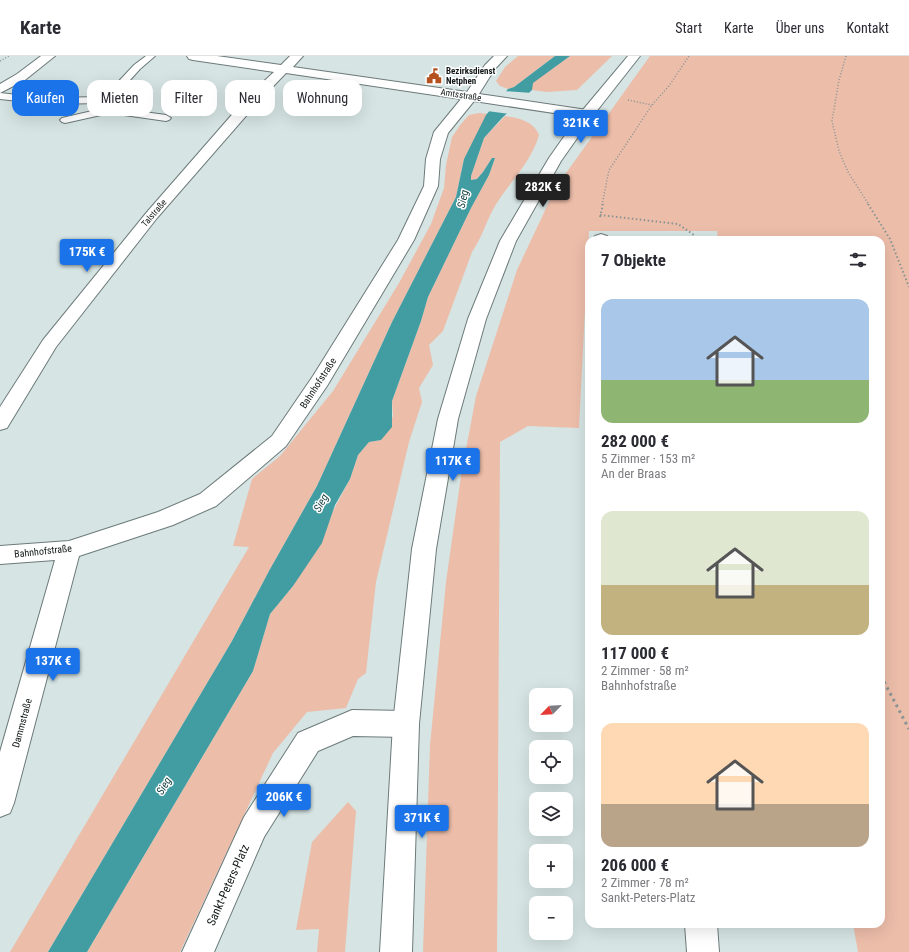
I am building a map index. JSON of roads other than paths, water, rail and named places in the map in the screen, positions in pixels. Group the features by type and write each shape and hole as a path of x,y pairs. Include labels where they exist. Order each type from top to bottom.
{"street":[{"path":"0,89 22,77 49,56"},
{"name":"Amtsstraße","path":"193,56 587,114"},
{"name":"Talstraße","path":"0,423 49,344 152,215 255,97 297,56"},
{"name":"Bahnhofstraße","path":"0,555 69,550 165,519 208,500 279,441 320,381 406,240 431,186 433,159 441,132 478,98 489,68 501,56"},
{"path":"396,952 406,724 424,549 448,419 477,319 508,241 554,161 587,114 634,56"},
{"name":"Dammstraße","path":"0,803 69,550"},
{"name":"Sankt-Peters-Platz","path":"198,952 254,828 308,742 352,723 406,724"},
{"path":"701,928 703,952"}],"lane":[{"path":"125,80 137,67 152,56"},
{"path":"0,96 46,101 87,100"},
{"path":"65,120 87,115"},
{"path":"152,116 166,118"}],"water":[{"name":"Sieg","path":"555,56 570,56 533,83 532,90 502,118 484,138 471,180 477,179 492,158 495,158 489,175 471,208 428,297 421,321 392,401 392,427 381,440 369,442 358,455 350,479 335,505 322,543 293,586 270,614 253,671 87,952 48,952 232,641 269,571 317,486 392,322 456,197 464,159 486,115 508,89 514,87"}],"place":[{"name":"Bezirksdienst Netphen","path":"434,76"}]}
